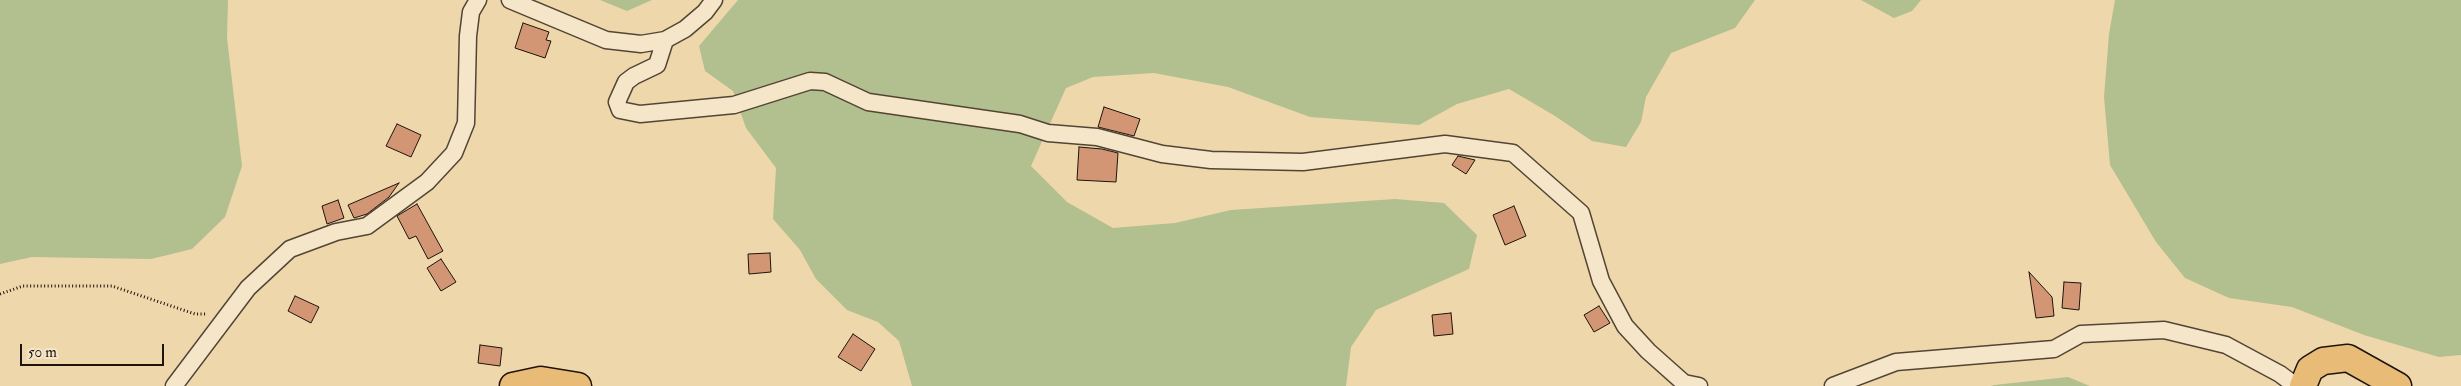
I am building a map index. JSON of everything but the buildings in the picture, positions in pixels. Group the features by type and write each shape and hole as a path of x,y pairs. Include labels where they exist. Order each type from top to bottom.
{"main road":[{"path":"2303,386 2310,369 2323,361 2348,358 2398,386"},
{"path":"513,386 541,380 578,386"}],"street":[{"path":"174,386 248,288 290,249 336,232 366,226 427,182 454,153 466,123 468,36 471,12 478,0"},
{"path":"510,0 606,40 641,44 665,40 685,29 705,12 714,0"},
{"path":"665,40 657,65 626,82 618,102 620,110 640,114 734,105 810,81 825,82 868,102 1020,124 1048,134 1097,136 1162,154 1211,160 1302,162 1446,144 1513,153 1580,213 1601,281 1625,326 1648,351 1684,383 1699,386"},
{"path":"1833,386 1896,362 2054,349 2081,334 2164,330 2226,345 2280,374 2296,386"}],"path":[{"path":"0,294 23,286 112,286 195,314 212,314"}],"green space":[{"path":"0,0 228,0 227,38 242,166 225,217 192,249 151,259 32,257 0,264"},
{"path":"600,0 652,0 627,11"},
{"path":"738,0 1755,0 1735,28 1671,53 1646,97 1641,122 1626,147 1592,141 1555,116 1509,89 1457,104 1419,125 1310,117 1228,87 1154,73 1093,77 1066,88 1031,166 1067,202 1113,228 1175,223 1231,210 1395,199 1444,203 1477,235 1469,269 1376,310 1351,347 1346,386 912,386 899,341 878,322 847,310 816,279 800,250 773,219 776,168 746,128 733,91 705,71 699,46"},
{"path":"1861,0 1921,0 1912,11 1894,18"},
{"path":"2115,0 2461,0 2461,355 2439,357 2364,335 2292,307 2229,298 2185,278 2156,242 2110,165 2104,97 2109,34"},
{"path":"2068,377 2090,386 1991,386 1994,385"}]}
